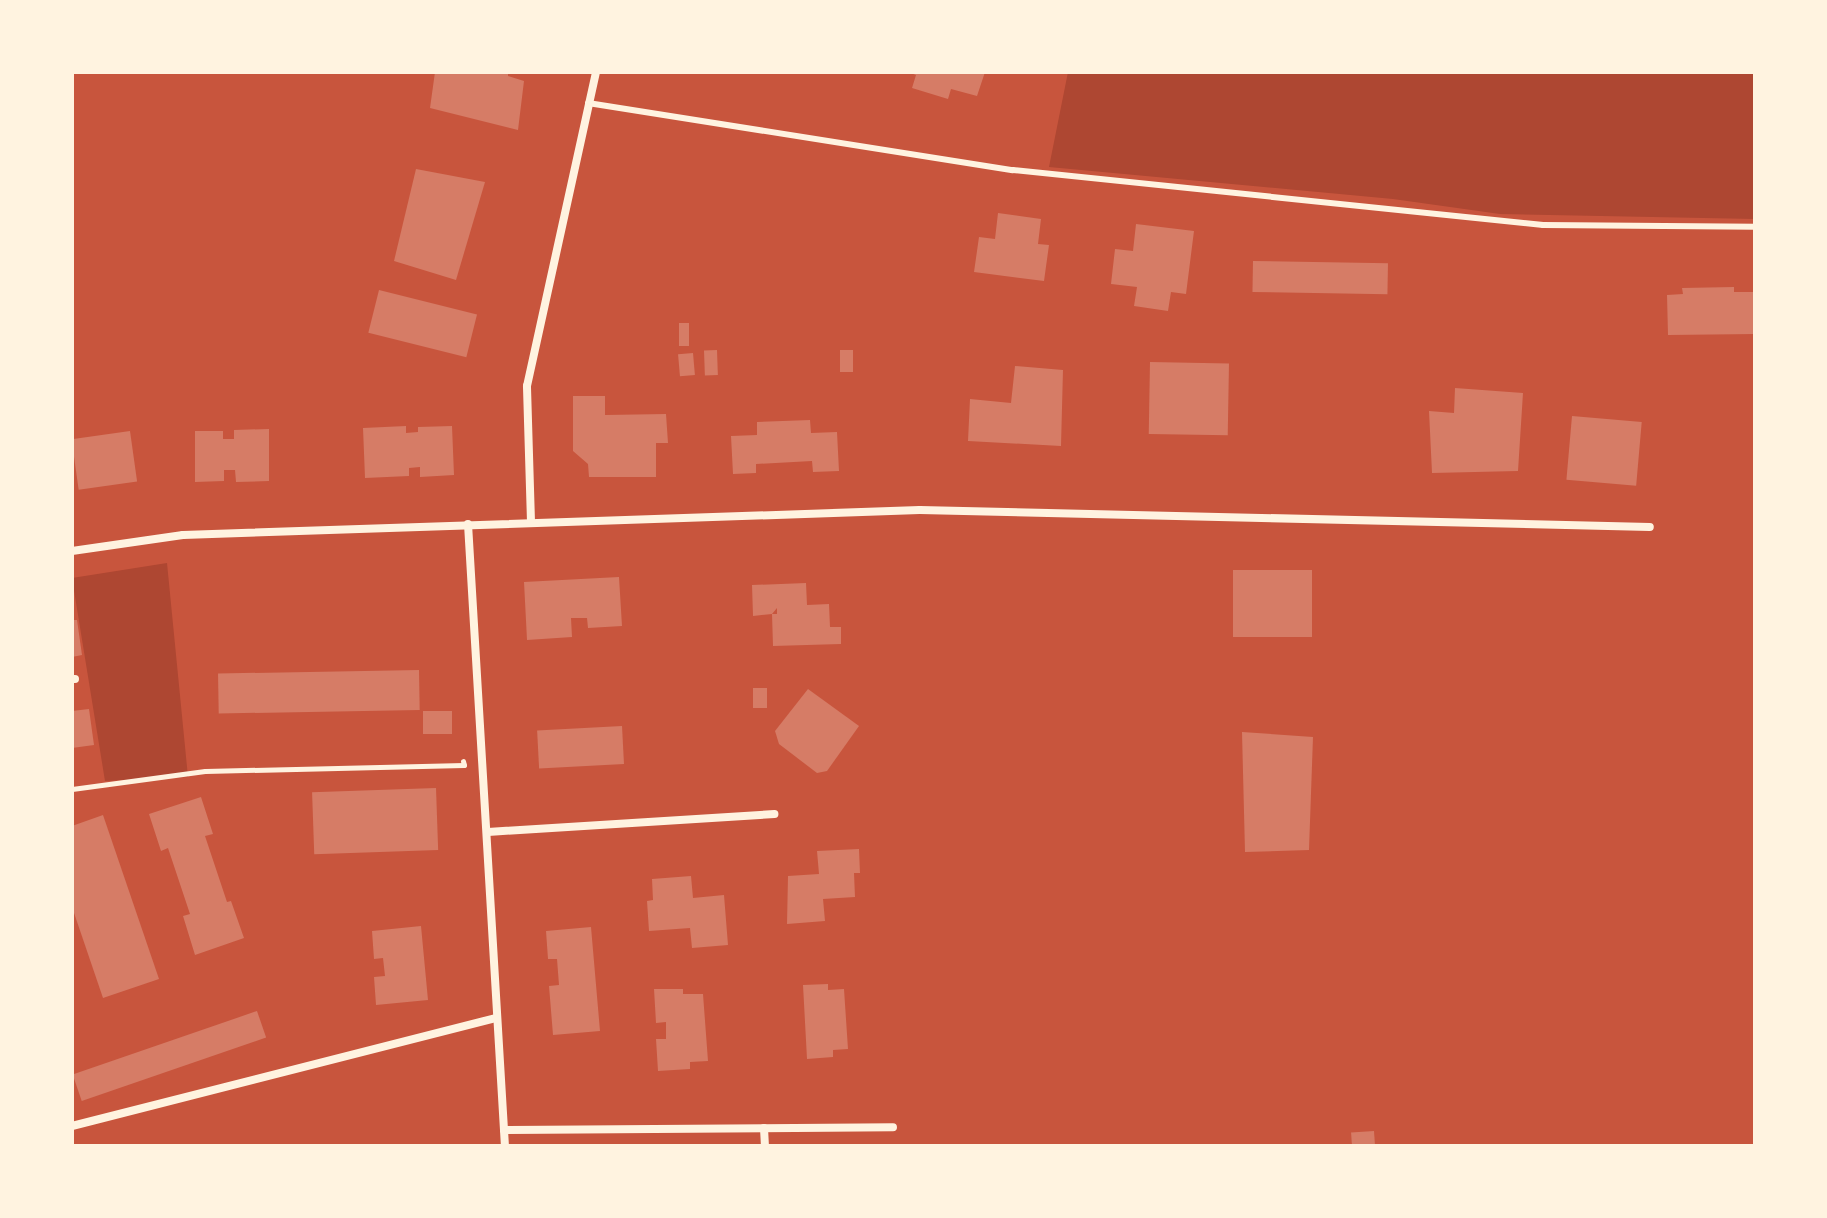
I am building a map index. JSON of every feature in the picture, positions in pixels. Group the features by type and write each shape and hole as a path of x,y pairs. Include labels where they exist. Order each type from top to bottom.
{"street":[{"path":"531,522 527,386 596,72"},
{"path":"72,551 183,535 920,510 1650,527"},
{"path":"468,524 505,1146"},
{"path":"488,832 774,814"},
{"path":"72,1126 495,1018"},
{"path":"504,1130 893,1127"},
{"path":"764,1128 765,1146"}],"lane":[{"path":"588,103 1013,170 1543,225 1755,227"}],"path":[{"path":"72,789 205,771 464,765"}],"shaded area":[{"path":"1068,72 1755,72 1755,219 1500,214 1393,199 1049,167"},
{"path":"167,563 188,777 105,781 72,578"}],"building":[{"path":"435,72 508,72 508,76 524,81 518,130 430,108"},
{"path":"908,72 985,72 977,96 951,89 948,99 912,88 916,75"},
{"path":"416,169 485,182 456,280 394,261"},
{"path":"998,213 1041,219 1038,244 1049,245 1044,281 974,272 979,237 995,239"},
{"path":"1136,224 1194,231 1186,294 1171,292 1168,311 1134,306 1137,287 1111,284 1115,249 1133,251"},
{"path":"1253,261 1388,263 1387,294 1252,292"},
{"path":"1734,287 1734,292 1755,292 1755,334 1668,335 1667,295 1683,294 1682,288"},
{"path":"379,290 477,314 466,357 368,333"},
{"path":"679,323 689,323 689,346 679,346"},
{"path":"704,350 717,350 718,375 705,375"},
{"path":"840,350 853,350 853,372 840,372"},
{"path":"693,353 695,375 680,376 678,354"},
{"path":"1150,362 1229,363 1228,435 1149,434"},
{"path":"1015,366 1063,370 1061,446 968,441 970,399 1011,403"},
{"path":"1455,388 1523,393 1518,471 1432,473 1429,411 1454,413"},
{"path":"573,396 605,396 605,415 666,414 668,443 656,443 656,477 589,477 588,464 573,451"},
{"path":"1572,416 1642,422 1636,486 1566,480"},
{"path":"810,420 811,433 837,432 839,471 813,472 812,461 756,464 756,473 733,474 731,436 757,435 757,422"},
{"path":"406,426 406,433 418,432 418,427 452,426 454,475 420,477 420,467 409,468 409,476 365,478 363,428"},
{"path":"269,429 269,481 236,482 235,470 224,470 224,481 195,482 195,431 223,431 223,439 234,439 234,430"},
{"path":"130,431 137,482 79,490 72,439"},
{"path":"1233,570 1312,570 1312,637 1233,637"},
{"path":"619,577 622,626 588,628 587,618 571,618 572,637 527,640 524,582"},
{"path":"806,583 807,605 829,604 830,627 841,627 841,644 773,646 772,614 753,616 752,585"},
{"path":"72,620 77,620 82,655 72,657"},
{"path":"419,670 420,710 219,714 218,674"},
{"path":"753,688 767,688 767,708 753,708"},
{"path":"808,689 859,726 827,771 817,773 779,744 775,731"},
{"path":"89,709 94,745 72,748 72,711"},
{"path":"423,711 452,711 452,734 423,734"},
{"path":"622,726 624,764 539,768 537,730"},
{"path":"1242,732 1313,737 1309,850 1245,852"},
{"path":"436,788 438,850 314,854 312,792"},
{"path":"201,797 213,834 205,836 227,902 231,901 244,938 195,955 183,916 190,914 168,848 161,851 149,814"},
{"path":"103,815 159,979 103,998 72,907 72,826"},
{"path":"859,849 860,873 854,873 855,897 823,899 825,921 787,924 788,876 819,874 817,851"},
{"path":"691,876 693,898 724,895 728,945 692,948 690,928 649,931 647,901 653,900 652,879"},
{"path":"421,926 428,1000 376,1005 374,977 385,976 383,958 374,959 372,931"},
{"path":"591,927 600,1031 553,1035 549,986 559,985 557,959 548,959 546,931"},
{"path":"828,984 828,990 844,989 848,1049 833,1050 833,1057 807,1059 803,985"},
{"path":"654,989 683,989 683,994 703,994 708,1061 690,1062 690,1069 658,1071 656,1039 666,1039 666,1022 656,1023"},
{"path":"257,1011 266,1037 82,1101 73,1074"},
{"path":"1374,1131 1375,1146 1352,1146 1351,1133"}]}
